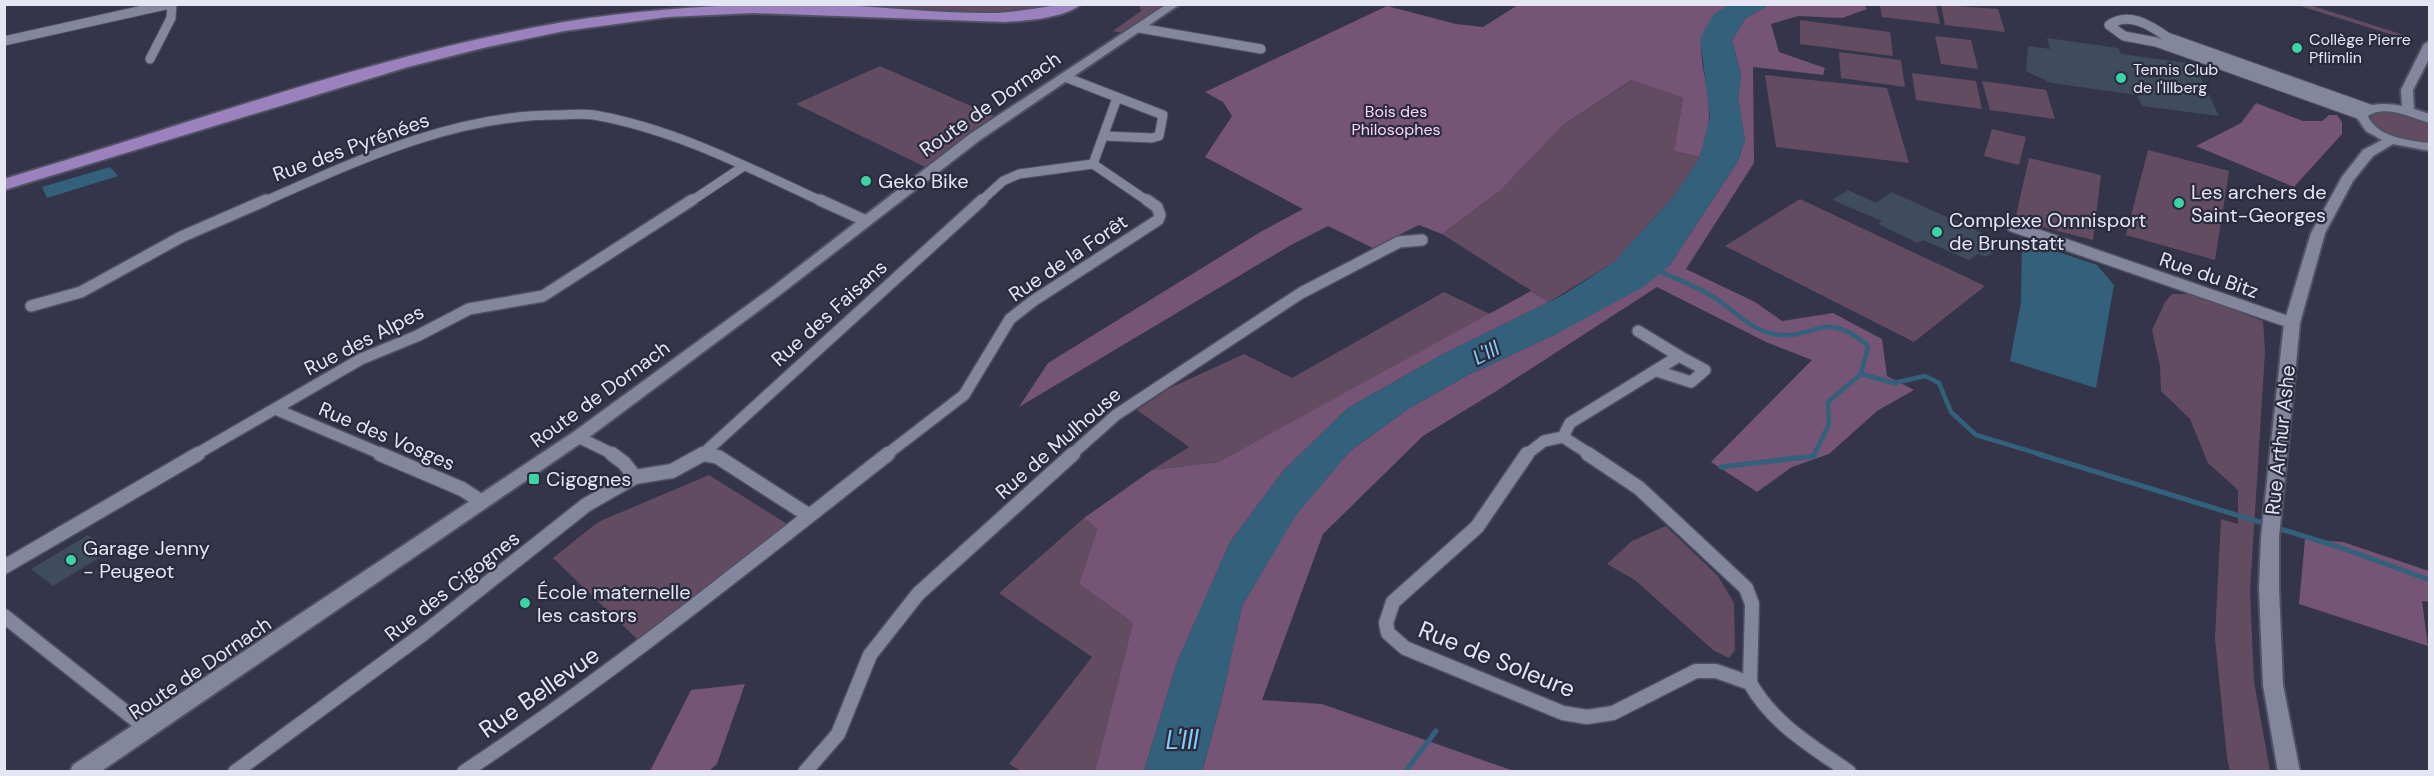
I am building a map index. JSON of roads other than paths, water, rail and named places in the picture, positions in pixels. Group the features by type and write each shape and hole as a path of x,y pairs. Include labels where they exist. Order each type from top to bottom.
{"highway":[{"path":"1057,11 1074,4"},
{"path":"4,185 395,64 547,30 646,15 733,9 815,9 992,18 1036,16 1089,4"}],"main road":[{"name":"Route de Dornach","path":"81,771 147,729 578,437 767,298 975,137 1175,4"},
{"path":"2408,112 2407,90 2430,44"},
{"path":"2430,119 2408,112 2387,109 2366,112 2366,126 2392,139 2430,147"},
{"name":"Rue Arthur Ashe","path":"2289,771 2273,685 2269,588 2270,537 2292,323 2318,233 2347,180 2368,153 2392,139"}],"street":[{"path":"4,41 171,4 171,18 150,59"},
{"path":"2121,20 2146,24 2167,37 2366,112 2156,42 2124,36 2109,25 2113,21 2121,20"},
{"path":"1135,30 1261,49"},
{"path":"1065,77 1163,115 1159,136 1152,138 1104,136"},
{"path":"1093,164 1117,98"},
{"name":"Rue des Pyrénées","path":"31,306 81,292 182,237 367,156 418,139 528,115 592,115 654,130 711,150 866,221"},
{"name":"Rue des Faisans","path":"703,454 1003,181 1019,174 1093,164"},
{"name":"Rue de la Forêt","path":"808,515 964,395 1010,319 1033,300 1158,220 1160,215 1157,207 1093,164"},
{"name":"Rue des Alpes","path":"4,567 361,359 417,336 469,309 543,296 744,166"},
{"name":"Rue du Bitz","path":"2012,226 2292,323"},
{"name":"Rue de Mulhouse","path":"805,771 838,734 870,655 918,594 1116,415 1301,293 1399,242 1422,240"},
{"path":"1638,331 1705,370 1691,382 1657,371"},
{"name":"Rue de Soleure","path":"1679,356 1570,423 1563,437 1544,441 1527,454 1477,527 1393,602 1386,616 1385,626 1391,639 1405,648 1563,713 1587,717 1613,713 1696,671 1716,671 1750,683"},
{"name":"Rue des Vosges","path":"275,409 462,489 482,502"},
{"path":"578,437 620,458 631,468 635,477"},
{"path":"1563,437 1639,488 1746,588 1752,604 1750,683 1757,700 1775,719 1850,771"},
{"path":"703,454 718,457 808,515"},
{"name":"Rue des Cigognes","path":"235,771 423,634 586,506 635,477 672,471 703,454"},
{"name":"Rue Bellevue","path":"464,771 532,727 637,650 808,515"},
{"path":"4,616 147,729"}],"water":[{"name":"L'Ill","path":"1729,5 1769,5 1746,18 1732,40 1741,75 1738,98 1745,140 1738,161 1670,265 1645,286 1556,334 1468,375 1408,409 1350,451 1296,515 1242,606 1221,702 1202,771 1144,771 1176,665 1230,542 1284,470 1348,408 1445,353 1563,295 1614,262 1674,196 1700,157 1710,116 1700,38 1714,14"},
{"path":"110,167 118,176 47,198 42,187"},
{"path":"2022,240 2097,265 2114,285 2096,388 2010,361 2021,302"}],"waterway":[{"path":"1657,270 1694,286 1722,302 1747,322 1769,333 1796,334 1828,327 1840,328 1853,334 1868,346 1861,374"},
{"path":"1814,455 1829,424 1828,402 1861,374"},
{"path":"1861,374 1894,383 1925,376 1939,383 1951,412 1976,435 2043,455"},
{"path":"1721,467 1814,456 1815,454"},
{"path":"2038,454 2266,524"},
{"path":"2274,527 2339,547 2430,580"},
{"path":"1405,772 1436,731"}],"place":[{"name":"Collège Pierre Pflimlin","path":"2297,48"},
{"name":"Tennis Club de l'Illberg","path":"2121,78"},
{"name":"Geko Bike","path":"866,181"},
{"name":"Les archers de Saint-Georges","path":"2179,203"},
{"name":"Complexe Omnisport de Brunstatt","path":"1937,232"},
{"name":"Cigognes","path":"534,479"},
{"name":"Garage Jenny - Peugeot","path":"71,560"},
{"name":"École maternelle les castors","path":"525,603"}],"park label":[{"name":"Bois des Philosophes","path":"1396,120"}]}
